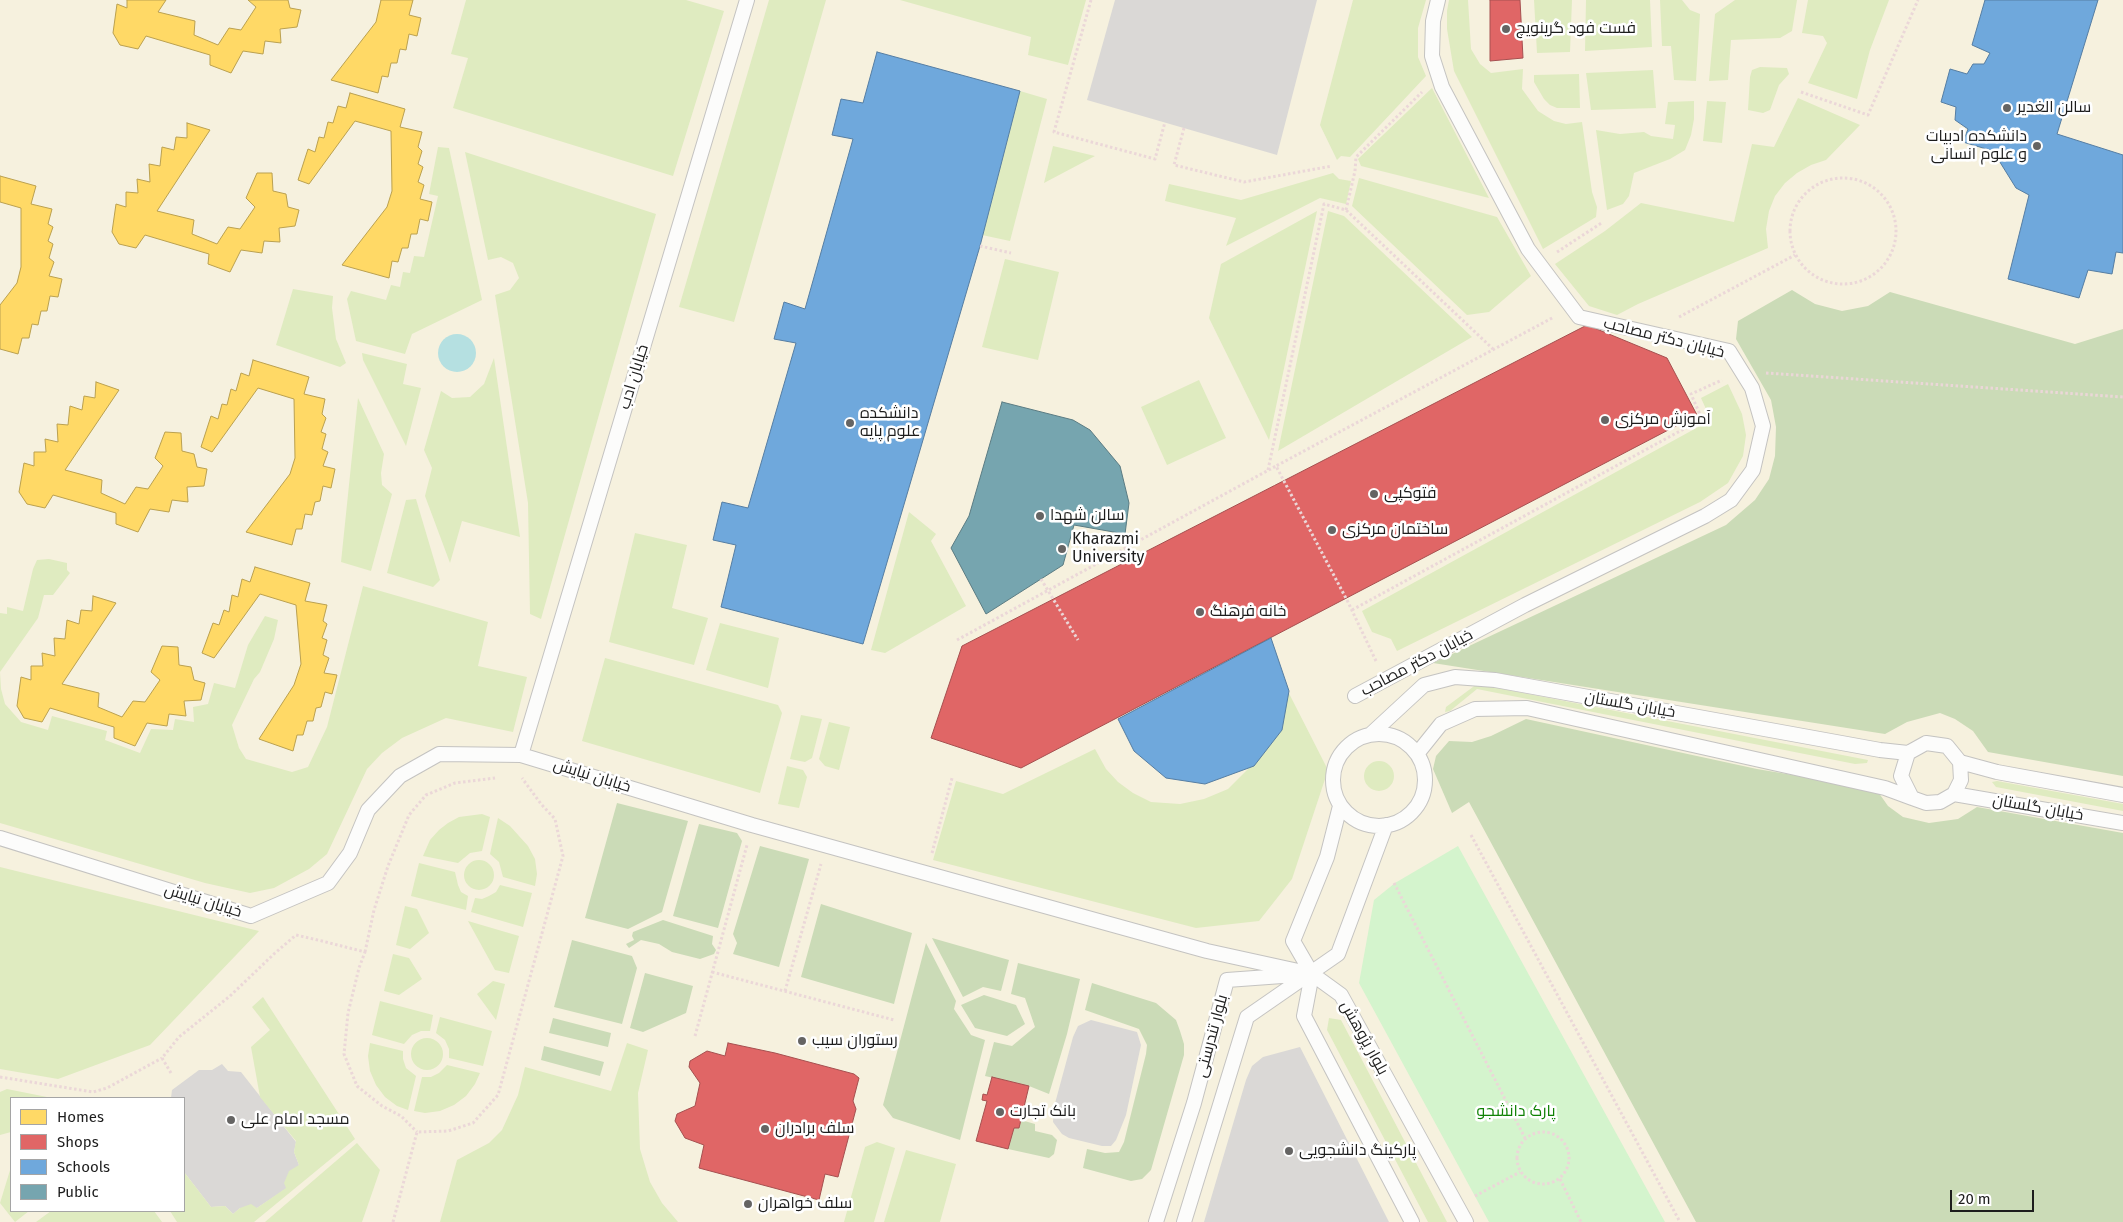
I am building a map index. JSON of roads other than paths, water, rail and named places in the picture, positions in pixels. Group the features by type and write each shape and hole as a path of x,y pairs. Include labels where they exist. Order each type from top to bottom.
{"lane":[{"name":"خیابان ادب","path":"521,755 748,0"},
{"name":"خیابان دکتر مصاحب","path":"1355,696 1525,605 1705,516 1731,500 1753,470 1763,426 1752,388 1729,351 1579,317 1528,249 1442,87 1432,56 1433,21 1438,0"},
{"name":"خیابان گلستان","path":"1371,734 1424,685 1454,677 1495,680 1880,750 1908,753"},
{"name":"خیابان گلستان","path":"1417,754 1441,724 1475,709 1527,708 1885,788 1912,798"},
{"path":"1371,734 1397,737 1408,744 1417,754 1423,766 1425,778 1423,792 1418,804 1410,814 1399,821 1373,826 1360,822 1340,806 1332,781 1336,762 1348,745 1358,738 1371,734"},
{"path":"1926,743 1946,746 1960,762 1961,780 1954,794 1940,802 1926,803 1912,798 1901,776 1908,753 1926,743"},
{"name":"خیابان نیایش","path":"0,838 251,916 328,883 350,853 368,810 400,776 439,754 521,755 752,825 1207,951 1312,974"},
{"name":"خیابان گلستان","path":"1960,762 1997,772 2123,795"},
{"name":"خیابان گلستان","path":"1954,794 2123,823"},
{"path":"1340,806 1327,858 1294,941 1312,974 1304,1016 1412,1222"},
{"path":"1312,974 1338,954 1386,825"},
{"name":"بلوار تندرستی","path":"1156,1222 1194,1103 1227,980 1312,974"},
{"name":"بلوار تندرستی","path":"1184,1222 1247,1017 1312,974"},
{"name":"بلوار پژوهش","path":"1312,974 1341,995 1466,1222"}],"water":[{"path":"457,334 470,340 476,353 470,366 457,372 444,366 438,353 444,340"}],"place":[{"name":"فست فود گرینویچ","path":"1506,29"},
{"name":"سالن الغدیر","path":"2007,108"},
{"name":"دانشکده ادبیات و علوم انسانی","path":"2037,146"},
{"name":"آموزش مرکزی","path":"1605,420"},
{"name":"دانشکده علوم پایه","path":"850,423"},
{"name":"فتوکپی","path":"1374,494"},
{"name":"سالن شهدا","path":"1040,516"},
{"name":"ساختمان مرکزی","path":"1332,530"},
{"name":"Kharazmi University","path":"1062,549"},
{"name":"خانه فرهنگ","path":"1200,612"},
{"name":"رستوران سیب","path":"802,1041"},
{"name":"بانک تجارت","path":"1000,1112"},
{"name":"مسجد امام علی","path":"231,1120"},
{"name":"سلف برادران","path":"765,1129"},
{"name":"پارکینگ دانشجویی","path":"1289,1151"},
{"name":"سلف خواهران","path":"748,1204"}],"park label":[{"name":"پارک دانشجو","path":"1516,1112"}]}
